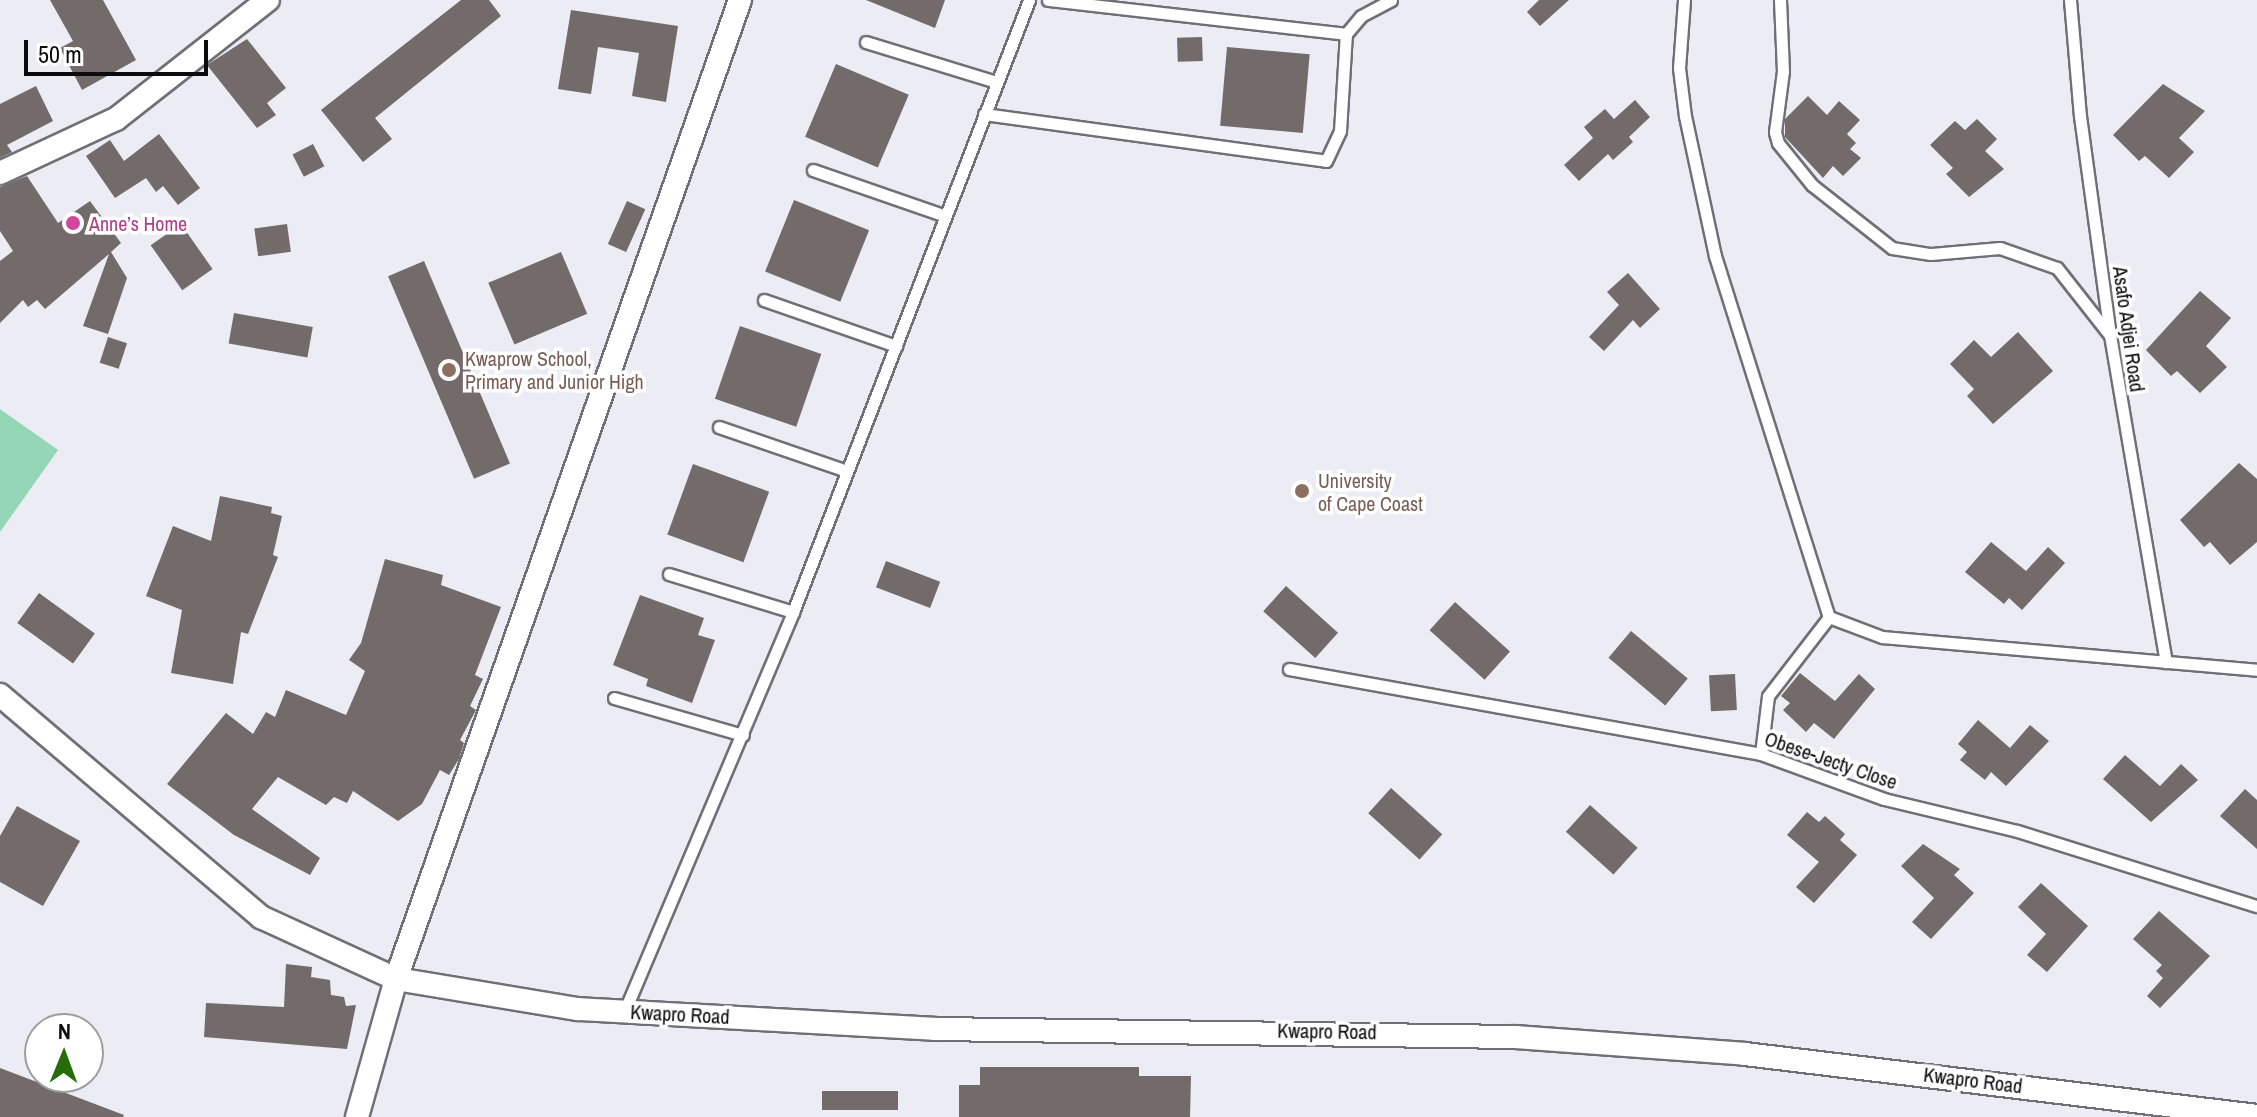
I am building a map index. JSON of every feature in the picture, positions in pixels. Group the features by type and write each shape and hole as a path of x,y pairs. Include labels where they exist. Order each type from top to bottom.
{"street":[{"path":"0,173 116,119 268,0"},
{"path":"357,1117 396,979 740,0"},
{"name":"Kwapro Road","path":"0,695 261,917 396,979 578,1009 935,1029 1516,1037 1761,1055 2257,1116"}],"lane":[{"path":"625,1010 793,612 844,470 896,346 943,215 1029,0"},
{"path":"1048,0 1346,34"},
{"path":"984,114 1326,161 1340,131 1346,34 1361,16 1391,0"},
{"path":"1684,0 1682,92 1715,256 1819,600 1829,617 1882,637 2257,670"},
{"path":"1780,0 1783,71 1773,114 1775,132 1778,143 1812,185 1892,248 1931,254 2000,248 2057,268 2110,335"},
{"name":"Asafo Adjei Road","path":"2070,0 2080,116 2110,335 2166,662"},
{"path":"866,42 996,82"},
{"path":"813,170 943,215"},
{"path":"764,300 896,346"},
{"path":"719,427 844,470"},
{"path":"669,574 793,612"},
{"path":"1761,754 1768,696 1829,617"},
{"name":"Obese-Jecty Close","path":"1289,669 1761,754 1884,799 2017,831 2257,906"},
{"path":"614,698 743,735"}],"green space":[{"path":"0,409 58,450 0,532"}],"building":[{"path":"50,0 103,0 136,60 82,90 60,48 73,41"},
{"path":"461,0 489,0 501,16 375,118 392,139 363,162 321,110"},
{"path":"866,0 945,0 935,28"},
{"path":"1539,0 1569,0 1540,26 1527,12"},
{"path":"571,10 678,26 666,102 632,96 639,53 598,47 591,94 558,89"},
{"path":"1202,37 1203,61 1178,62 1177,38"},
{"path":"247,39 286,88 267,103 276,115 257,128 207,65"},
{"path":"1227,47 1310,54 1303,133 1220,126"},
{"path":"836,64 909,95 878,168 805,137"},
{"path":"2163,84 2205,111 2179,138 2194,152 2169,178 2145,156 2139,161 2113,135"},
{"path":"36,86 53,121 7,145 12,152 0,158 0,104"},
{"path":"1808,96 1827,115 1839,101 1860,120 1847,134 1856,143 1850,149 1861,158 1843,176 1833,166 1823,178 1785,137 1785,119"},
{"path":"1635,100 1650,117 1629,137 1633,142 1613,160 1608,154 1579,181 1564,165 1593,138 1584,127 1605,109 1614,119"},
{"path":"1977,119 1997,139 1985,151 2004,169 1969,197 1946,174 1953,168 1930,145 1955,121 1965,130"},
{"path":"159,134 200,188 178,205 163,186 156,192 146,178 115,198 86,156 110,140 124,161"},
{"path":"313,144 324,166 304,177 293,154"},
{"path":"27,176 58,223 90,201 121,243 111,252 127,278 108,334 83,326 109,254 45,309 37,300 28,307 23,300 0,323 0,261 13,251 0,231 0,187"},
{"path":"794,200 869,230 840,302 765,271"},
{"path":"627,201 645,209 626,252 608,244"},
{"path":"181,224 213,269 182,290 151,245"},
{"path":"287,224 291,252 258,256 254,229"},
{"path":"561,252 587,314 514,345 488,283"},
{"name":"Kwaprow School, Primary and Junior High","path":"424,261 510,464 474,479 388,276"},
{"path":"1628,273 1660,309 1640,328 1633,320 1604,351 1589,337 1619,305 1607,292"},
{"path":"2200,291 2231,318 2206,346 2227,367 2200,393 2177,371 2171,376 2146,350"},
{"path":"234,313 313,327 307,357 229,344"},
{"path":"740,326 821,354 796,427 715,399"},
{"path":"2018,332 2053,371 1993,424 1967,396 1974,389 1950,364 1974,340 1991,357"},
{"path":"108,337 127,343 119,369 100,363"},
{"path":"2239,463 2257,479 2257,542 2230,565 2210,542 2204,547 2180,520"},
{"path":"693,464 769,492 743,562 667,534"},
{"path":"220,496 272,507 271,513 282,516 273,555 278,557 248,634 241,632 233,684 171,673 182,610 146,596 173,526 211,541"},
{"path":"1991,542 2026,571 2048,547 2065,563 2022,610 2009,598 2004,604 1965,572"},
{"path":"385,559 443,575 441,585 501,607 475,675 483,679 470,706 476,710 460,740 464,743 459,759 449,775 440,770 422,804 398,821 353,791 347,803 334,797 326,805 278,777 252,809 320,858 310,875 234,835 167,784 226,713 253,734 266,712 275,717 286,690 346,715 365,671 349,660 361,643"},
{"path":"886,561 940,582 930,608 876,587"},
{"path":"1286,586 1338,633 1315,658 1263,611"},
{"path":"39,593 95,634 73,663 17,623"},
{"path":"640,595 704,618 698,635 715,640 692,703 646,686 648,679 613,665"},
{"path":"1455,602 1510,652 1485,680 1430,630"},
{"path":"1631,631 1688,679 1665,705 1609,658"},
{"path":"1800,673 1835,701 1859,674 1875,689 1834,739 1814,723 1806,732 1783,710 1790,703 1781,696"},
{"path":"1735,674 1737,710 1711,711 1709,675"},
{"path":"1978,720 2010,748 2030,725 2049,741 2006,786 1991,772 1985,780 1960,760 1967,752 1958,744"},
{"path":"2125,755 2160,786 2181,764 2198,780 2151,822 2103,779"},
{"path":"1391,788 1442,834 1420,859 1368,813"},
{"path":"2245,789 2257,800 2257,849 2220,816"},
{"path":"1590,805 1638,848 1613,875 1566,832"},
{"path":"17,806 80,841 43,906 0,882 0,836"},
{"path":"1807,812 1819,822 1825,816 1845,834 1840,840 1857,855 1814,903 1796,887 1819,862 1787,835"},
{"path":"1923,844 1960,869 1954,875 1974,893 1931,939 1912,922 1934,898 1901,866"},
{"path":"2041,883 2088,926 2047,972 2027,955 2046,934 2018,907"},
{"path":"2159,911 2210,956 2160,1008 2147,996 2163,978 2156,971 2162,965 2133,939"},
{"path":"286,964 312,967 311,977 330,980 331,995 344,997 346,1006 356,1005 347,1049 204,1037 206,1003 284,1007"},
{"path":"980,1067 1139,1067 1139,1076 1191,1076 1190,1117 959,1117 959,1085 980,1085"},
{"path":"0,1068 24,1077 24,1093 66,1093 124,1115 123,1117 0,1117"},
{"path":"822,1091 898,1091 898,1110 822,1110"}],"place":[{"name":"Anne’s Home","path":"73,223"},
{"name":"Kwaprow School, Primary and Junior High","path":"449,370"},
{"name":"University of Cape Coast","path":"1302,491"}]}
